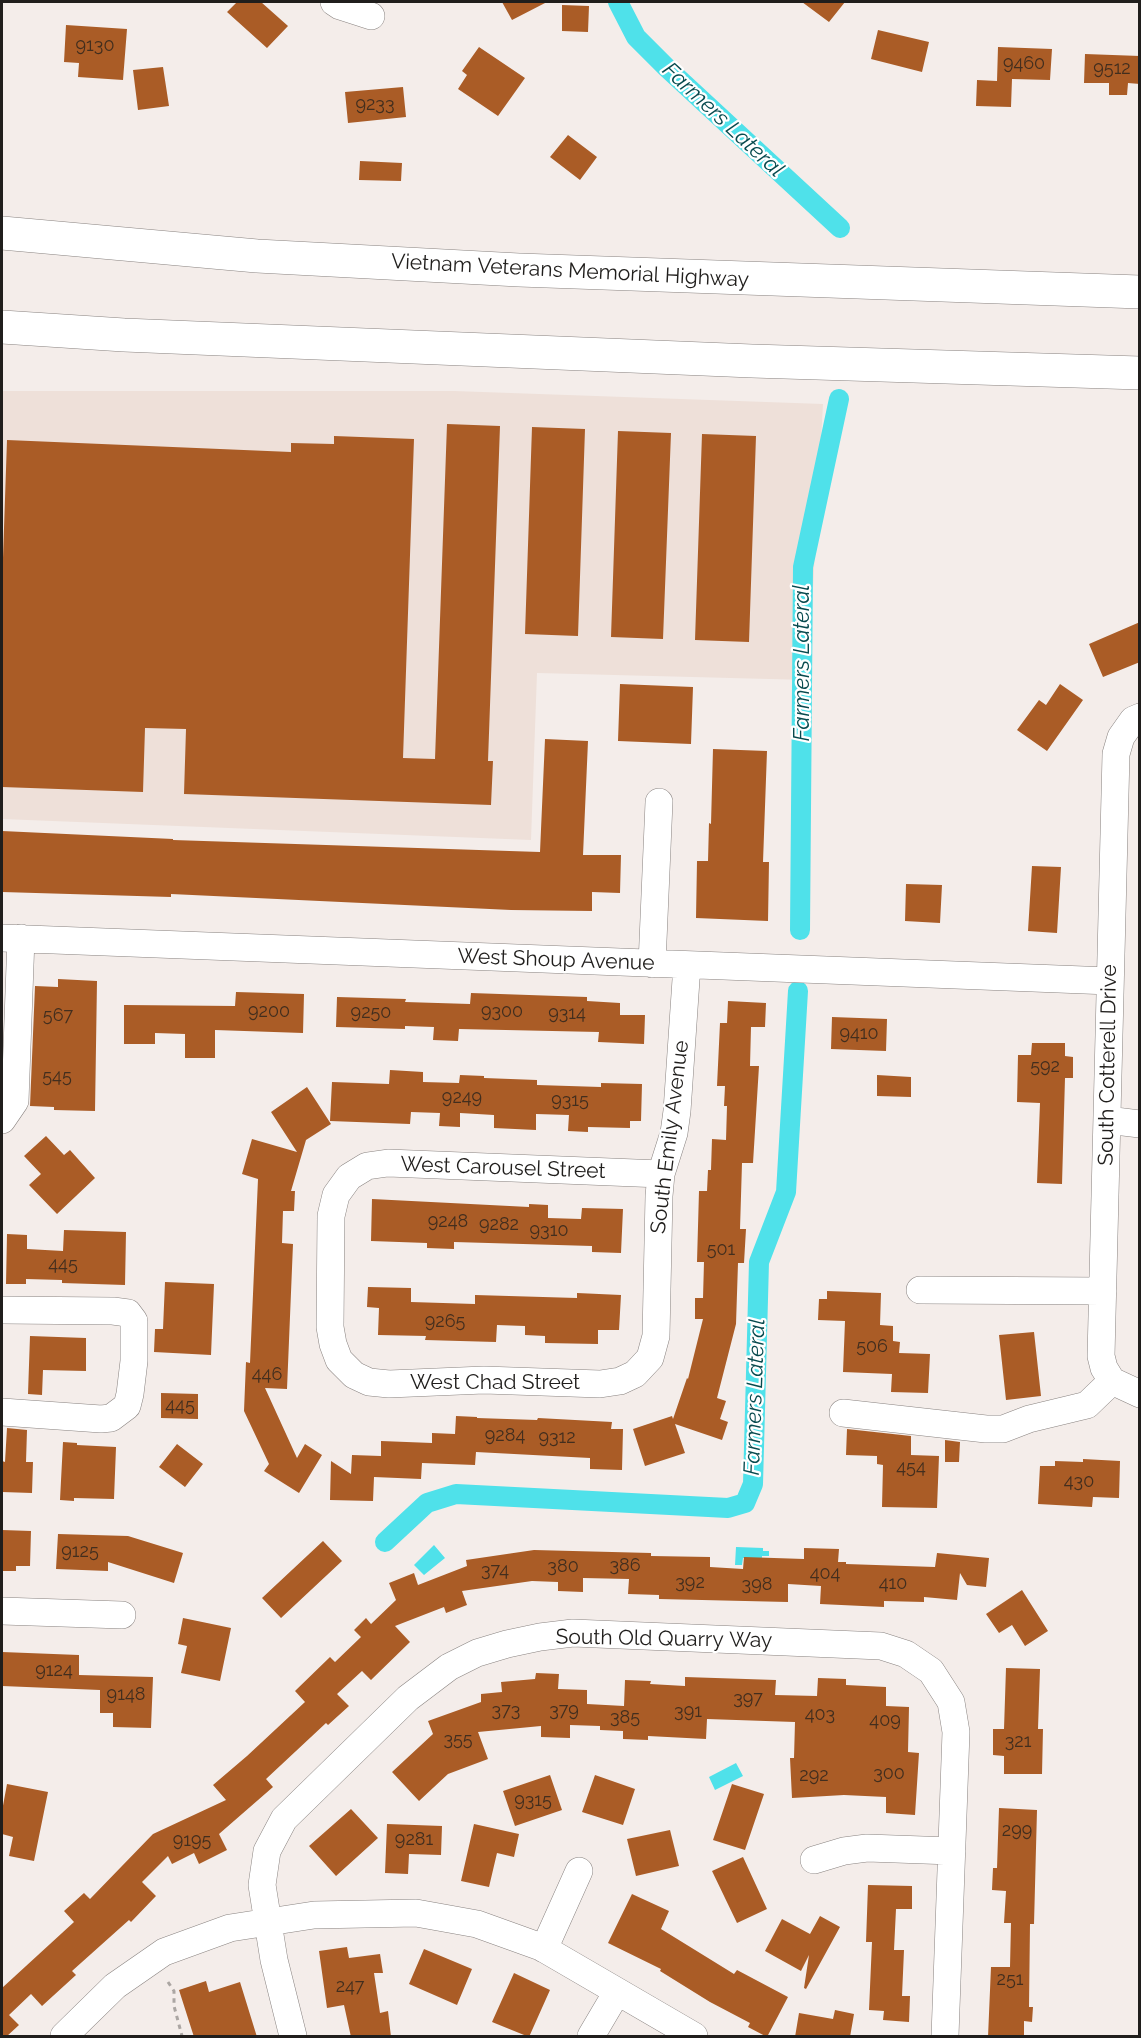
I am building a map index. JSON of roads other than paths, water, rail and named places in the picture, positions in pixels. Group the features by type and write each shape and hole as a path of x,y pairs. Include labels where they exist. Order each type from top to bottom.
{"highway":[{"name":"Vietnam Veterans Memorial Highway","path":"2,233 257,256 483,268 1140,292"},
{"path":"2,327 124,335 740,360 1140,373"}],"street":[{"path":"334,2 371,16"},
{"name":"South Cotterell Drive","path":"1112,1381 1104,1368 1101,1356 1116,754 1121,737 1137,718"},
{"path":"652,964 658,802"},
{"path":"2,1120 15,1101 11,938"},
{"name":"West Shoup Avenue","path":"11,938 1110,981"},
{"name":"South Emily Avenue","path":"635,1374 650,1358 656,1336 659,1196 661,1174 674,1133 677,1111 687,965"},
{"path":"1107,1120 1140,1124"},
{"name":"West Carousel Street","path":"354,1375 339,1360 330,1327 331,1216 336,1195 349,1177 367,1166 388,1163 661,1174"},
{"path":"920,1290 1103,1291"},
{"path":"2,1310 113,1311 128,1313 134,1321 134,1361 130,1394 127,1406 111,1418 2,1412"},
{"name":"West Chad Street","path":"354,1375 369,1382 389,1384 484,1380 600,1384 620,1382 635,1374"},
{"path":"843,1413 1002,1429 1029,1419 1087,1405 1112,1381 1140,1394"},
{"path":"2,1611 122,1615"},
{"name":"South Old Quarry Way","path":"293,2037 274,1960 262,1885 267,1851 284,1820 408,1698 449,1667 477,1653 507,1644 562,1635 644,1636 880,1646 906,1654 931,1671 951,1702 956,1732 952,1851"},
{"path":"814,1860 844,1851 867,1848 952,1851 945,2037"},
{"path":"544,1949 579,1871"},
{"path":"64,2037 115,1986 164,1953 230,1928 314,1915 416,1913 477,1924 544,1949 694,2037"},
{"path":"591,2037 617,1992"}],"water":[{"path":"434,1545 445,1558 424,1575 414,1565"},
{"path":"736,1547 763,1548 763,1551 769,1551 769,1556 762,1556 762,1559 743,1558 742,1565 735,1565"},
{"path":"736,1763 743,1776 715,1790 709,1777"}],"waterway":[{"name":"Farmers Lateral","path":"618,2 636,37 840,228"},
{"name":"Farmers Lateral","path":"800,930 803,567 839,399"},
{"name":"Farmers Lateral","path":"385,1542 427,1503 456,1494 728,1508 745,1503 753,1484 759,1262 786,1192 798,991"}]}
